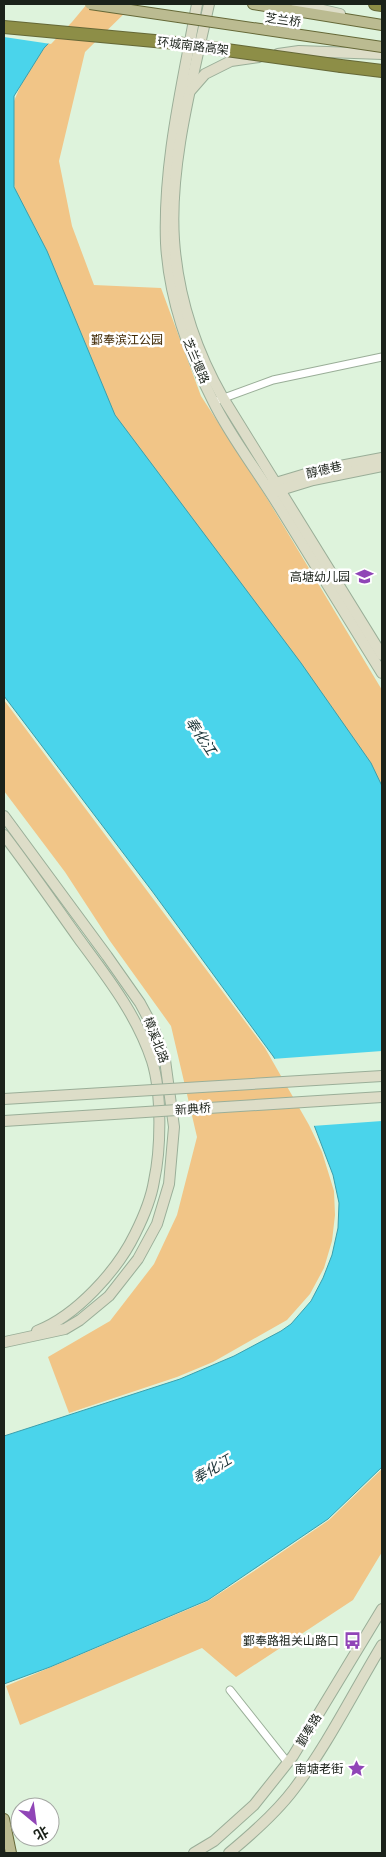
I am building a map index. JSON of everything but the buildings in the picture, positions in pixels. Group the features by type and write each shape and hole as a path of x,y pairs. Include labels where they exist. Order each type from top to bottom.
{"highway":[{"path":"375,4 382,5"},
{"name":"环城南路高架","path":"4,27 176,43 382,71"}],"main road":[{"name":"芝兰桥","path":"90,4 382,47"},
{"name":"芝兰桥","path":"253,4 382,24"},
{"path":"4,1819 11,1852"}],"street":[{"name":"芝兰堰路","path":"197,4 178,108 166,206 166,244 179,318 189,348 218,400 382,655"},
{"name":"芝兰堰路","path":"209,4 190,91 176,174 174,239 184,304 192,332 209,372 218,400"},
{"path":"296,4 382,24"},
{"path":"190,91 205,74 231,61 299,52 382,54"},
{"path":"218,400 273,380 382,357"},
{"name":"醇德巷","path":"273,488 319,470 382,458"},
{"name":"醇德巷","path":"273,488 382,466"},
{"name":"芝兰堰路","path":"273,488 382,673"},
{"name":"樟溪北路","path":"4,816 108,956 140,1003 154,1029 166,1060 174,1127 173,1160 169,1184 157,1224 138,1259 109,1296 80,1320 65,1329 4,1342"},
{"name":"樟溪北路","path":"4,835 108,978 134,1019 153,1064 159,1119 154,1181 144,1215 127,1251 103,1281 76,1307 56,1322 4,1342"},
{"name":"新典桥","path":"4,1099 382,1076"},
{"name":"新典桥","path":"4,1121 382,1097"},
{"name":"鄞奉路","path":"194,1853 214,1841 254,1805 288,1763 382,1609"},
{"name":"鄞奉路","path":"229,1853 253,1833 294,1790 321,1749 382,1645"},
{"path":"230,1690 288,1763"}],"green space":[{"name":"鄞奉滨江公园","path":"79,4 134,4 85,52 59,161 72,226 94,285 161,288 201,396 265,495 382,690 382,792 138,451 87,373 18,209 10,158 14,101 35,52"},
{"path":"4,700 265,1048 309,1125 322,1152 334,1191 335,1215 332,1241 324,1268 310,1294 287,1320 213,1362 177,1377 69,1413 48,1357 110,1321 154,1264 177,1215 197,1137 171,1026 110,941 65,872 4,791"},
{"path":"382,1469 382,1552 353,1600 236,1677 202,1648 20,1725 6,1686 208,1601 329,1520"}],"water":[{"name":"奉化江","path":"4,4 84,4 44,48 14,96 14,187 47,251 115,415 301,663 371,763 382,786 382,1467 328,1519 208,1600 50,1667 4,1684 4,1436 180,1379 234,1356 281,1331 291,1324 311,1301 323,1278 332,1255 338,1228 339,1203 333,1175 314,1125 301,1100 273,1056 152,891 4,696"}],"pier":[{"path":"4,4 87,4 51,44 4,37"},
{"path":"382,1051 382,1121 312,1126 272,1059"}],"place":[{"name":"高塘幼儿园","path":"364,577"},
{"name":"鄞奉路祖关山路口","path":"353,1641"},
{"name":"南塘老街","path":"357,1769"}]}
